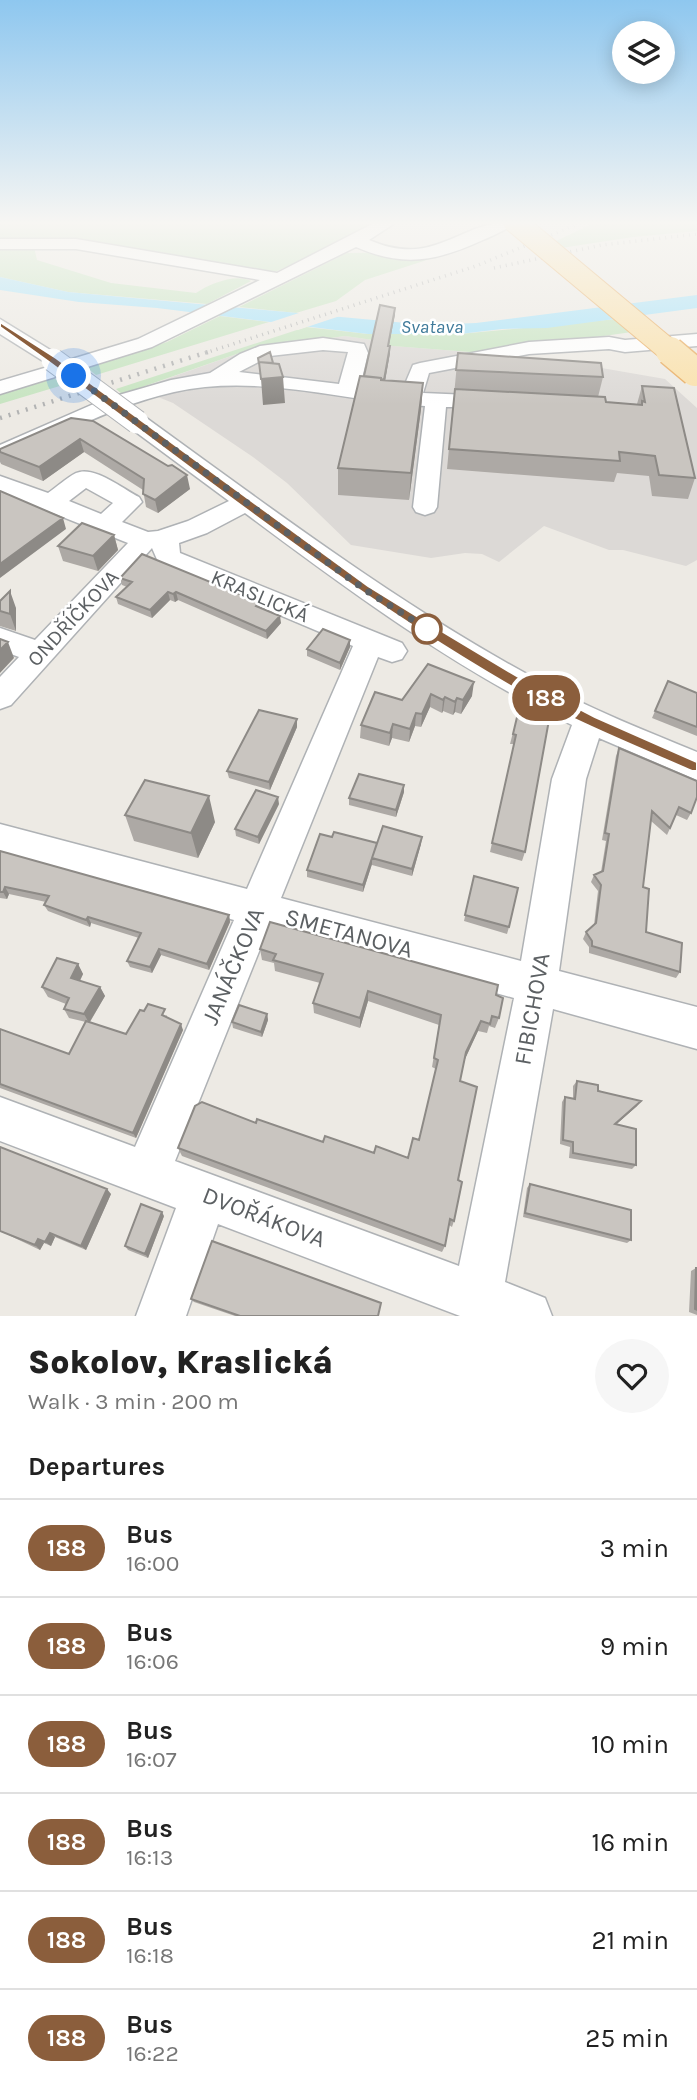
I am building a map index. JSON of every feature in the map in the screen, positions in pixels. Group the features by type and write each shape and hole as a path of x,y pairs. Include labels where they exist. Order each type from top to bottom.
{"main road":[{"path":"588,282 695,372"}],"street":[{"path":"0,388 158,337 269,282"},
{"path":"0,325 52,360 138,409 247,502 364,589 515,682 589,721 697,766"},
{"path":"410,398 420,369 529,348 609,342 625,346 697,340"},
{"path":"216,380 238,363 259,352 342,344 357,348 358,353 348,392"},
{"path":"0,454 60,425 138,409 194,382 288,381 348,392 518,404"},
{"path":"425,507 436,400"},
{"path":"50,503 85,478 130,502 104,524"},
{"path":"0,483 104,524 155,539 194,528 247,502"},
{"name":"KRASLICKÁ","path":"155,539 168,558 381,647"},
{"name":"ONDŘÍČKOVA","path":"0,697 40,653 155,539"},
{"path":"0,638 40,653"},
{"name":"JANÁČKOVA","path":"147,1173 257,909 381,647"},
{"name":"FIBICHOVA","path":"478,1298 537,984 569,779 589,721"},
{"name":"SMETANOVA","path":"0,839 697,1028"},
{"name":"DVOŘÁKOVA","path":"0,1119 527,1316"},
{"path":"161,1316 204,1195"}],"shaded area":[{"path":"345,336 373,340 381,345 544,358 665,379 697,408 697,560 686,566 623,550 609,550 544,526 499,562 482,554 465,553 431,558 351,545 287,483 253,457 173,403 138,389 251,349"}],"green space":[{"path":"25,282 109,282 196,293 217,282 248,282 207,304 68,292"},
{"path":"288,282 362,282 336,301 296,313 239,307"},
{"path":"220,316 269,322 96,375 87,368 167,342"},
{"path":"616,319 632,332 483,353 380,345 373,340 345,336 251,349 122,394 116,389 306,327 368,334 460,334"},
{"path":"54,378 63,385 0,404 0,394"}],"water":[{"name":"Svatava","path":"0,282 25,282 68,292 428,325 476,323 697,295 697,308 547,328 460,334 368,334 157,308 79,302 0,290"}],"pier":[{"path":"305,311 343,315 298,330 262,325"}],"building":[{"path":"380,305 395,308 384,380 364,376"},
{"path":"270,352 273,363 259,364 258,358"},
{"path":"458,353 601,363 603,377 456,370"},
{"path":"259,362 279,364 283,377 261,379"},
{"path":"360,376 423,383 411,473 338,468"},
{"path":"642,386 674,388 695,478 659,475 655,456 619,452 620,461 449,449 455,389 605,397 606,402 642,405 642,401 645,402"},
{"path":"71,418 93,421 187,475 155,500 143,494 144,479 80,439 39,467 0,452 0,449"},
{"path":"0,491 63,518 0,564"},
{"path":"82,523 114,535 93,556 58,546"},
{"path":"142,554 259,602 256,606 280,616 266,631 176,592 168,592 150,610 116,597 132,582 120,578"},
{"path":"10,591 10,614 0,611 0,601"},
{"path":"323,629 350,640 340,663 307,649"},
{"path":"0,639 8,642 0,650"},
{"path":"428,664 474,682 463,700 457,698 455,702 445,697 443,700 431,694 422,714 416,713 410,729 393,724 390,733 361,725 375,692 402,700"},
{"path":"668,681 697,693 697,727 655,711"},
{"path":"259,710 297,719 269,782 227,771"},
{"path":"518,713 549,720 525,852 492,843 516,735 513,734"},
{"path":"619,748 697,781 697,797 691,813 679,807 670,828 652,811 643,887 649,889 646,932 682,943 680,972 592,946 586,932 596,923 601,885 594,875 603,871 609,834 605,833"},
{"path":"359,774 404,785 396,810 349,798"},
{"path":"145,780 209,796 191,833 125,815"},
{"path":"256,790 278,797 258,837 235,829"},
{"path":"383,826 422,837 412,869 372,858"},
{"path":"334,832 377,843 363,885 307,870 320,834 332,837"},
{"path":"0,851 229,915 207,964 159,949 150,967 127,961 141,933 88,917 86,920 44,905 49,896 5,887 3,892 0,892"},
{"path":"474,876 518,888 509,927 465,915"},
{"path":"270,922 498,985 496,995 503,998 499,1018 492,1016 490,1024 481,1021 466,1052 460,1081 477,1087 458,1180 462,1182 454,1221 450,1219 445,1246 178,1148 195,1106 202,1102 256,1123 257,1119 323,1142 325,1136 374,1153 376,1146 408,1158 413,1138 419,1140 438,1060 434,1058 441,1015 368,991 360,1018 313,1003 323,974 273,960 276,954 260,949"},
{"path":"57,958 78,964 71,978 100,987 84,1014 64,1009 69,998 42,987"},
{"path":"148,1004 165,1009 162,1015 181,1024 133,1133 0,1084 0,1029 69,1054 86,1021 126,1034 140,1010 144,1011"},
{"path":"239,1005 267,1014 261,1032 232,1022"},
{"path":"577,1081 598,1085 598,1091 641,1101 615,1124 636,1129 636,1165 573,1153 573,1142 563,1140 565,1097 575,1099"},
{"path":"0,1147 107,1189 81,1246 50,1233 45,1242 38,1239 35,1245 0,1231"},
{"path":"530,1184 631,1210 631,1240 525,1213"},
{"path":"141,1204 162,1212 145,1254 125,1246"},
{"path":"212,1241 381,1303 378,1316 240,1316 191,1299"},
{"path":"697,1268 697,1310 695,1309"}],"railway":[{"path":"205,353 425,282"},
{"path":"0,418 211,351"}],"bus line":[{"name":"188","path":"0,325 52,360 364,589 419,624 515,682 589,721 697,766"}],"route":[{"path":"74,376 364,589 427,629"}]}
